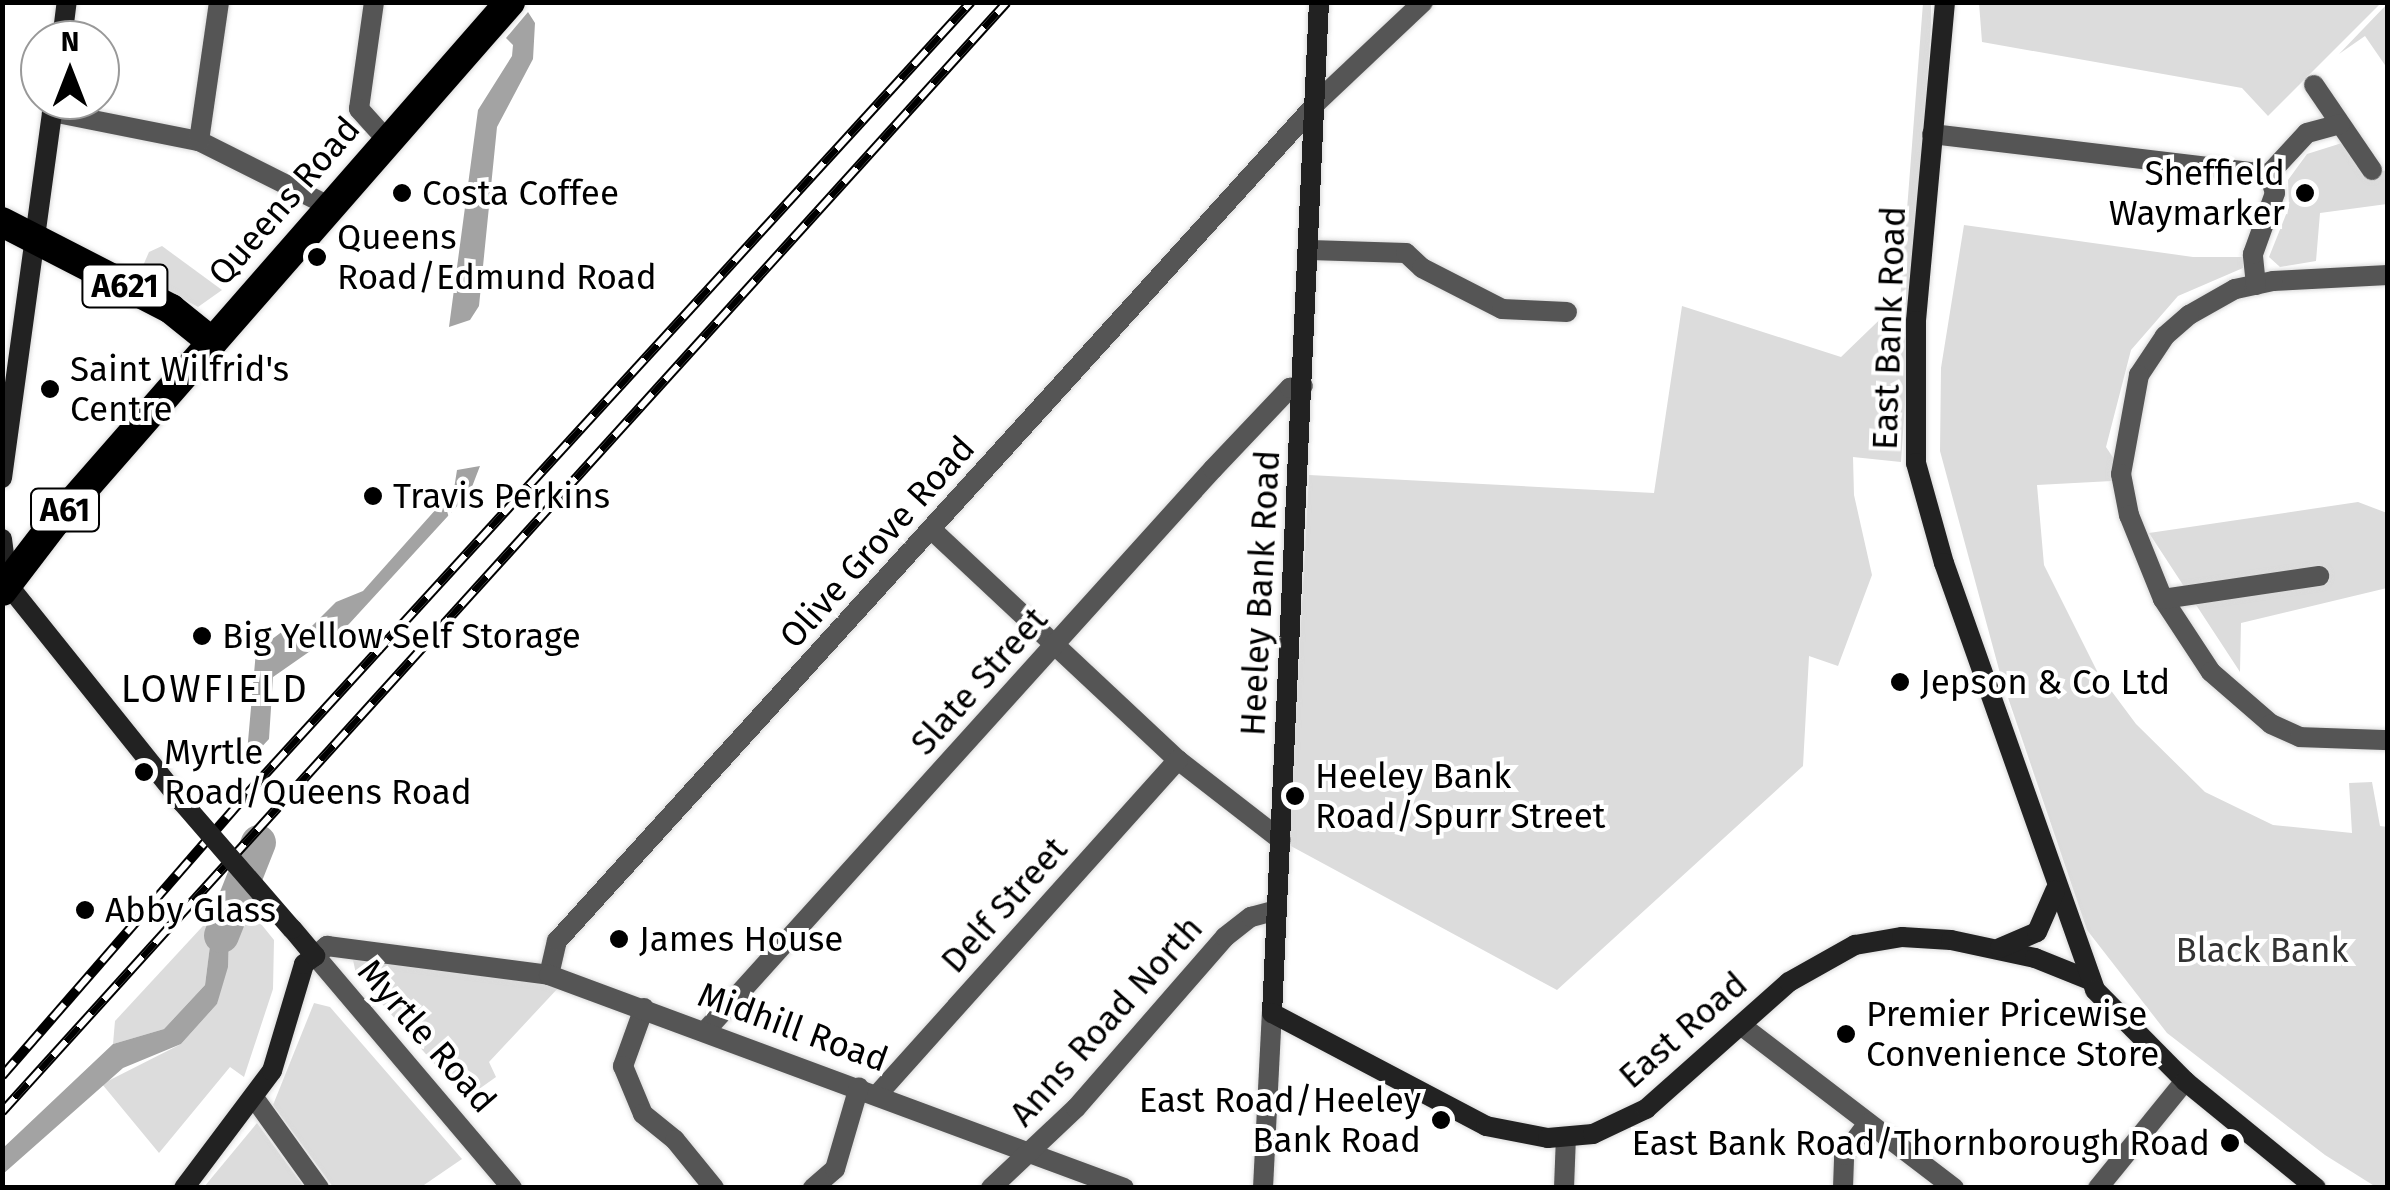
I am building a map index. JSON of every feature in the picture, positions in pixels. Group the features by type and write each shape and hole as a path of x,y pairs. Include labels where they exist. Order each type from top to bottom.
{"highway":[{"name":"Queens Road","path":"4,584 386,139 508,6"},
{"name":"A621","path":"2,222 171,309 212,342"}],"street":[{"path":"200,141 219,2"},
{"path":"374,2 359,109 386,139"},
{"name":"Heeley Bank Road","path":"1263,1188 1320,2"},
{"name":"Olive Grove Road","path":"549,975 556,941 1266,158 1316,104 1423,2"},
{"name":"East Bank Road","path":"1945,2 1916,322 1916,463 1977,668 2090,980 2118,1018 2185,1081 2316,1188"},
{"path":"2314,85 2372,170"},
{"path":"2,478 51,120"},
{"path":"112,120 200,141 329,206"},
{"path":"2256,285 2253,254 2274,194 2269,174 2286,148 2308,133 2340,124"},
{"path":"1932,134 2269,174"},
{"path":"1266,158 1291,149 1313,168"},
{"path":"1310,250 1406,254 1502,309 1567,312"},
{"path":"2388,275 2256,285 2211,300 2165,336 2139,375 2130,405 2121,474 2130,515 2163,599 2211,672 2271,724 2323,740 2388,740"},
{"name":"Slate Street","path":"708,1028 1277,402 1303,386"},
{"path":"932,530 1178,760 1281,840"},
{"path":"2,539 4,584"},
{"path":"2163,599 2318,576"},
{"name":"Myrtle Road","path":"4,584 182,802 512,1188"},
{"name":"Delf Street","path":"869,1091 1178,760"},
{"path":"1998,948 2037,932 2055,890"},
{"name":"Anns Road North","path":"991,1188 1032,1151 1231,931 1277,910"},
{"name":"East Road","path":"1272,1013 1486,1126 1525,1137 1566,1137 1602,1131 1646,1109 1799,974 1855,946 1915,936 1998,948 2090,980"},
{"name":"Midhill Road","path":"315,956 326,946 549,975 708,1028 1124,1188"},
{"path":"184,1188 255,1099 280,1052 304,964 315,956"},
{"path":"644,1008 623,1066 643,1114 675,1140 714,1188"},
{"path":"1742,1026 1954,1188"},
{"path":"2098,1188 2185,1081"},
{"path":"813,1188 835,1169 869,1091"},
{"path":"255,1099 319,1188"},
{"path":"1843,1188 1844,1155 1868,1123"},
{"path":"1564,1188 1566,1137"}],"green space":[{"path":"1979,2 2381,3 2268,116 2242,88 1982,42"},
{"path":"1923,3 1931,3 1931,26 1901,462 1853,457 1854,495 1872,575 1838,666 1809,656 1803,766 1557,990 1289,845 1309,475 1654,493 1682,306 1841,357 1900,300"},
{"path":"2388,3 2387,68 2365,36 2339,54"},
{"path":"2342,143 2366,175 2387,170 2387,204 2320,213 2316,261 2280,267 2269,257 2289,207 2288,180 2307,154"},
{"name":"Black Bank","path":"1964,225 2193,257 2243,257 2243,268 2178,296 2131,350 2106,447 2114,459 2112,481 2037,485 2044,565 2098,673 2136,724 2205,792 2273,825 2352,833 2349,783 2372,782 2380,826 2388,827 2387,1187 2376,1187 2325,1155 2167,1033 2087,930 2001,677 1940,451 1941,368"},
{"path":"162,246 222,290 198,307 139,275 149,252"},
{"path":"2358,502 2387,513 2387,588 2241,623 2240,672 2149,533"},
{"path":"240,898 274,940 273,989 244,1077 230,1067 159,1153 102,1084 181,1044 217,1004 229,923"},
{"path":"214,914 205,985 164,1029 113,1044 115,1021"},
{"path":"361,957 560,986 489,1062 496,1077 465,1099 356,974 353,960"},
{"path":"314,1003 330,1007 462,1159 421,1187 333,1187 273,1105"},
{"path":"257,1123 304,1187 204,1187"}],"shaded area":[{"path":"528,12 535,23 533,59 497,127 479,306 470,320 449,327 478,110 512,56 513,45 506,38"},
{"path":"480,466 470,492 349,624 273,677 269,739 246,764 256,651 283,631 310,628 336,602 363,591 454,489 457,470"},
{"path":"229,886 240,898 229,923 228,967 217,1004 181,1044 123,1068 3,1174 3,1148 113,1044 164,1029 205,985 214,914"}],"waterway":[{"path":"221,935 258,842"}],"railway":[{"path":"2,1076 247,794 971,2"},
{"path":"2,1112 1007,2"}],"place":[{"name":"Costa Coffee","path":"402,193"},
{"name":"Sheffield Waymarker","path":"2305,193"},
{"name":"Queens Road/Edmund Road","path":"317,257"},
{"name":"Saint Wilfrid's Centre","path":"50,389"},
{"name":"Travis Perkins","path":"373,496"},
{"name":"Big Yellow Self Storage","path":"202,636"},
{"name":"Jepson & Co Ltd","path":"1900,682"},
{"name":"Myrtle Road/Queens Road","path":"144,772"},
{"name":"Heeley Bank Road/Spurr Street","path":"1295,796"},
{"name":"Abby Glass","path":"85,910"},
{"name":"James House","path":"619,939"},
{"name":"Premier Pricewise Convenience Store","path":"1846,1034"},
{"name":"East Road/Heeley Bank Road","path":"1441,1120"},
{"name":"East Bank Road/Thornborough Road","path":"2230,1143"}],"district":[{"name":"LOWFIELD","path":"215,690"}]}
